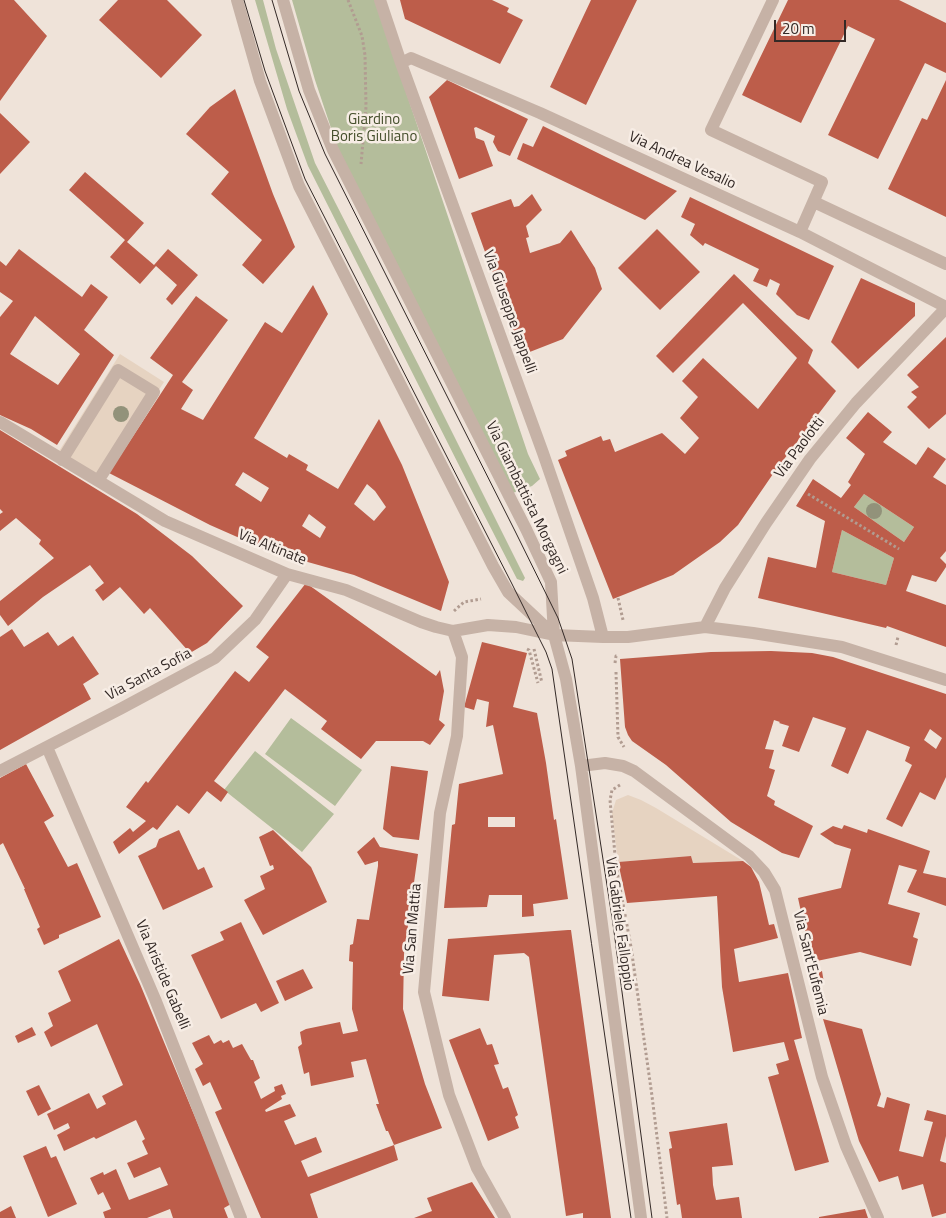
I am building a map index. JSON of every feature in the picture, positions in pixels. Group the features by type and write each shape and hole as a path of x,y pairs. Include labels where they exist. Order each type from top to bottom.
{"street":[{"path":"237,0 260,82 299,186 508,592 554,635"},
{"name":"Via Giambattista Morgagni","path":"283,0 309,90 340,165 526,529 551,582 554,635"},
{"name":"Via Giuseppe Jappelli","path":"380,0 401,63 543,453 593,598 603,637"},
{"path":"773,0 711,130 822,182 800,232"},
{"name":"Via Andrea Vesalio","path":"401,63 411,58 420,61 540,113 800,232 945,311"},
{"path":"814,202 946,264"},
{"name":"Via Paolotti","path":"705,627 725,588 810,459 856,403 945,311"},
{"path":"62,460 118,370 154,392 98,481"},
{"name":"Via Altinate","path":"0,422 165,521 287,574 346,590 421,622 453,630 488,625 516,627 554,635 603,637 705,627 842,647 946,680"},
{"name":"Via Santa Sofia","path":"0,771 215,658 255,620 287,574"},
{"name":"Via San Mattia","path":"453,630 462,657 457,736 440,813 424,992 449,1095 478,1168 505,1218"},
{"name":"Via Gabriele Falloppio","path":"554,635 566,679 581,766 641,1218"},
{"name":"Via Aristide Gabelli","path":"47,747 155,999 241,1218"},
{"name":"Via Sant'Eufemia","path":"581,766 605,763 623,766 634,771 749,856 764,872 775,890 822,1078 846,1146 878,1218"}],"path":[{"path":"348,0 362,36 364,55 366,107 360,171"},
{"path":"801,490 899,549"},
{"path":"449,612 457,610 464,602 481,599"},
{"path":"520,647 529,650 540,683 534,649"},
{"path":"616,672 618,737 622,746 628,750"},
{"path":"629,785 620,784 612,790 610,800 616,866 636,984 667,1218"}],"green space":[{"path":"255,0 263,0 276,49 315,163 525,578 523,581 517,579 308,166 287,109"},
{"name":"Giardino Boris Giuliano","path":"292,0 375,0 528,454 540,479 532,486 507,495 337,146 315,80"},
{"path":"864,494 914,527 904,542 854,507"},
{"path":"842,530 894,558 886,585 832,572"},
{"path":"291,718 362,770 335,806 265,754"},
{"path":"255,751 334,814 302,852 224,790"}],"shaded area":[{"path":"120,354 164,382 99,482 56,456"},
{"path":"628,795 656,808 743,861 693,863 691,856 618,862 612,813 616,800"}],"building":[{"path":"0,0 14,0 47,36 0,101"},
{"path":"118,0 167,0 202,35 161,78 99,20"},
{"path":"400,0 492,0 509,8 507,12 523,20 500,64 405,19"},
{"path":"591,0 637,0 586,105 550,87"},
{"path":"788,0 899,0 946,23 946,73 925,63 878,159 828,135 875,39 848,26 801,123 742,95"},
{"path":"447,80 528,119 510,156 498,151 493,142 495,136 476,127 474,128 476,138 484,141 493,166 459,179 429,97"},
{"path":"946,80 946,217 888,189 922,118 927,120"},
{"path":"235,89 273,194 295,247 263,284 242,265 262,240 211,194 229,172 186,134 210,107"},
{"path":"0,113 30,142 0,174"},
{"path":"543,126 677,191 645,220 517,159 523,143 533,147"},
{"path":"85,172 144,223 127,242 154,265 168,249 198,275 172,305 166,299 177,285 156,266 140,284 110,257 125,240 69,190"},
{"path":"532,194 542,210 526,226 529,237 526,238 530,253 560,243 571,230 595,268 602,289 563,339 522,355 471,213 511,199 514,207 519,206"},
{"path":"690,197 834,266 809,320 797,315 776,294 780,284 770,279 767,287 753,281 759,269 705,243 703,246 690,235 695,224 681,217"},
{"path":"657,229 700,272 660,310 618,268"},
{"path":"19,249 82,297 91,284 108,297 84,330 114,355 57,445 31,429 0,415 0,317 13,301 0,292 0,261 6,266","holes":["35,316 80,354 58,385 10,354"]},
{"path":"734,274 813,350 808,363 836,391 775,471 738,525 720,542 673,575 613,599 558,460 567,456 565,451 601,436 603,441 610,439 615,452 662,433 685,454 699,438 680,418 698,397 682,381 703,358 758,409 797,358 743,303 673,373 656,356"},
{"path":"861,278 915,303 915,316 858,369 831,342"},
{"path":"313,285 328,314 254,438 287,458 289,454 308,465 306,470 338,489 379,419 402,465 449,582 441,611 354,575 297,559 294,562 210,525 109,473 173,375 150,358 196,296 228,320 182,382 193,390 181,409 203,420 265,322 282,333","holes":["243,472 269,488 261,502 235,485","367,484 375,491 386,507 374,521 354,504","309,514 326,527 320,538 302,526"]},
{"path":"946,337 946,414 929,429 907,407 917,397 911,392 919,387 907,375"},
{"path":"868,412 892,432 883,442 916,465 928,447 946,459 933,477 946,485 946,551 940,558 946,564 946,567 936,582 912,575 906,591 946,605 946,647 887,626 886,628 758,598 768,557 816,568 825,521 796,506 813,479 841,498 851,485 848,482 865,454 846,438","holes":["864,494 914,527 904,542 854,507","842,530 894,558 886,585 832,572"]},
{"path":"0,430 137,514 192,556 243,606 207,643 190,653 150,608 144,614 120,587 103,601 95,590 104,583 90,565 43,597 8,626 0,615 0,601 54,558 39,544 41,540 16,518 0,531 0,514 3,512 0,509"},
{"path":"306,583 436,676 440,670 444,691 439,720 445,725 430,745 423,741 376,741 361,759 321,729 327,721 285,689 214,781 228,792 221,802 207,791 189,814 177,805 157,830 153,827 119,854 113,842 130,828 133,832 146,821 126,807 146,781 148,783 235,671 249,682 269,657 256,647"},
{"path":"12,629 24,647 48,632 58,646 73,636 99,674 83,684 91,699 0,750 0,637"},
{"path":"482,642 527,653 513,707 537,713 568,899 533,904 534,916 522,917 522,895 489,895 487,907 444,908 452,825 455,824 459,784 503,774 493,725 486,727 489,702 477,699 474,710 464,707","holes":["488,817 515,817 515,827 488,827"]},
{"path":"771,651 812,653 833,657 946,694 946,777 935,800 920,792 902,827 886,819 912,765 905,761 910,747 867,730 848,774 831,766 846,728 813,717 799,752 782,746 789,726 774,720 765,749 774,750 769,768 775,770 767,796 775,801 774,805 813,826 799,858 782,853 731,822 666,765 632,741 625,727 620,659 711,652","holes":["930,729 942,738 936,749 924,740"]},
{"path":"26,764 54,816 44,822 68,867 77,863 101,917 59,935 59,938 44,945 37,929 40,927 25,889 3,843 0,845 0,778"},
{"path":"391,766 428,771 419,840 393,837 383,829"},
{"path":"844,825 867,833 868,829 930,851 923,873 946,878 946,906 907,892 917,870 899,865 888,904 920,913 913,937 918,939 911,966 860,952 812,962 798,898 841,888 851,849 835,844 820,834 833,826 842,829"},
{"path":"179,830 198,870 204,867 213,887 163,910 138,856 156,847 159,839"},
{"path":"273,830 311,867 327,902 263,935 244,900 265,889 260,876 274,869 273,865 270,866 259,837"},
{"path":"374,837 380,847 418,854 404,954 403,1009 425,1084 442,1128 394,1145 388,1131 386,1131 376,1104 379,1104 366,1059 351,1062 354,1077 311,1086 309,1072 304,1074 298,1047 302,1044 300,1032 306,1029 340,1022 343,1034 358,1031 352,1009 353,962 349,961 350,945 353,944 357,919 369,920 378,861 365,865 357,852"},
{"path":"691,856 693,863 743,861 751,867 759,882 769,925 774,924 778,938 734,949 739,982 788,973 802,1038 794,1040 829,1162 795,1171 768,1077 779,1074 776,1064 789,1060 784,1042 733,1052 722,987 717,896 627,903 618,862"},
{"path":"241,922 279,1003 261,1012 256,1003 221,1019 191,955 224,940 220,932"},
{"path":"571,930 611,1218 583,1218 583,1213 566,1216 529,957 524,953 494,955 489,1001 442,996 448,939"},
{"path":"119,939 140,984 231,1204 224,1208 228,1218 173,1218 170,1209 147,1218 105,1218 103,1212 111,1209 103,1192 98,1195 90,1178 103,1172 104,1175 116,1169 129,1200 168,1185 160,1167 134,1178 127,1163 148,1154 142,1141 145,1139 136,1120 96,1139 94,1137 64,1151 57,1135 70,1128 68,1123 54,1130 47,1114 89,1093 97,1109 106,1104 102,1096 123,1085 97,1024 51,1047 44,1032 53,1026 48,1013 71,1001 58,971"},
{"path":"303,969 313,988 285,1001 276,981"},
{"path":"822,971 824,983 817,984 814,974"},
{"path":"823,1019 862,1029 881,1094 877,1106 884,1108 887,1097 910,1104 899,1151 923,1157 933,1122 924,1120 927,1110 946,1115 946,1136 940,1161 946,1163 946,1213 932,1217 923,1184 902,1190 898,1176 879,1182 859,1141"},
{"path":"32,1027 36,1035 18,1043 15,1036"},
{"path":"480,1028 487,1045 492,1044 499,1064 494,1065 503,1089 508,1087 518,1115 515,1117 519,1128 488,1141 449,1040"},
{"path":"209,1035 214,1044 221,1040 223,1043 229,1040 233,1048 242,1044 251,1060 253,1060 260,1078 254,1082 261,1099 275,1091 274,1087 282,1084 286,1094 281,1096 282,1099 265,1110 266,1112 290,1104 296,1116 284,1121 295,1145 316,1137 322,1152 301,1161 308,1177 394,1145 398,1160 310,1194 318,1218 261,1218 215,1112 222,1109 210,1082 203,1086 195,1069 203,1064 192,1043"},
{"path":"39,1085 51,1109 38,1116 26,1091"},
{"path":"727,1123 733,1165 712,1167 713,1185 716,1200 739,1197 742,1218 682,1218 680,1204 677,1205 669,1149 672,1148 669,1132"},
{"path":"46,1146 51,1158 56,1156 77,1204 48,1217 23,1156"},
{"path":"472,1182 495,1218 414,1218 432,1211 427,1198"},
{"path":"11,1206 16,1218 0,1218 0,1212"},
{"path":"865,1209 868,1218 819,1218 819,1217"}],"tram line":[{"path":"244,0 265,71 305,179 511,582 546,652 552,669 631,1218"},
{"path":"272,0 299,91 325,154 558,618 572,659 613,924 652,1218"}]}
